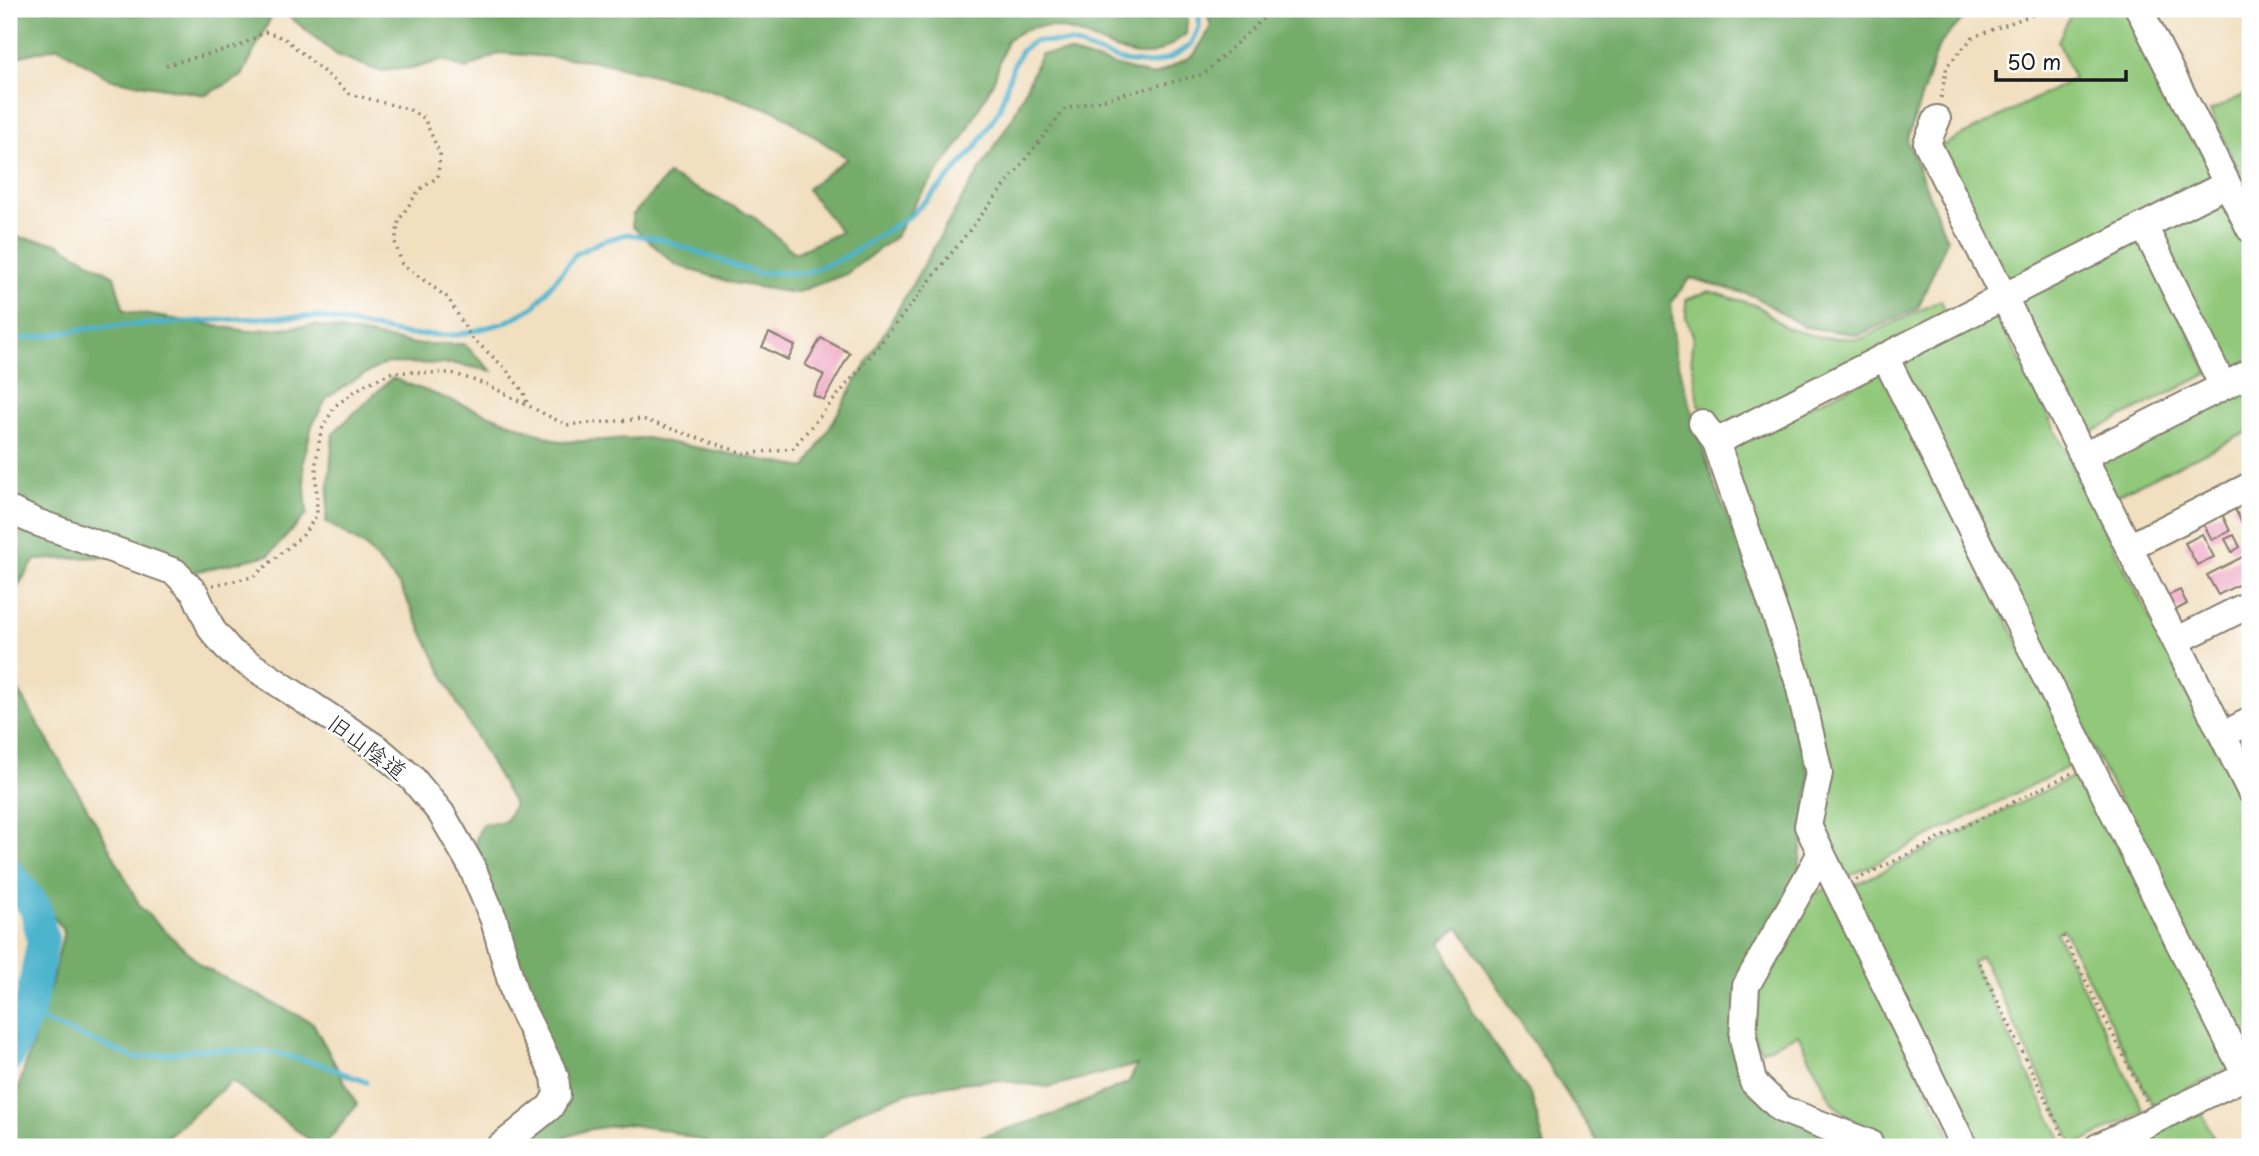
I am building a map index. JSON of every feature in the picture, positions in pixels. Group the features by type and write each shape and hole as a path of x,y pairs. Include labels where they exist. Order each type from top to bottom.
{"street":[{"path":"2139,9 2237,189 2250,229"},
{"path":"1937,119 1927,143 2250,790"},
{"path":"1964,1147 1808,826 1819,773 1798,680 1709,432 1885,357 2144,226 2237,189"},
{"path":"2144,226 2223,386"},
{"path":"1885,357 2248,1075 2098,1147"},
{"path":"2084,456 2250,373"},
{"path":"2129,547 2250,486"},
{"name":"旧山陰道","path":"9,510 174,572 195,593 212,630 231,652 378,749 412,778 441,813 471,865 494,920 515,996 555,1076 557,1095 550,1107 500,1147"},
{"path":"2176,640 2250,604"},
{"path":"2223,735 2250,721"},
{"path":"1821,853 1746,986 1743,1038 1753,1082 1781,1109 1868,1143"}],"path":[{"path":"195,593 218,582 253,577 303,535 317,515 316,463 321,430 335,407 364,385 393,372 452,373 488,385 566,425 642,419 746,454 793,448 866,363 1065,109 1203,74 1273,9"},
{"path":"1937,119 1947,66 1973,37 2048,9"},
{"path":"166,65 240,46 265,32 284,38 350,94 408,109 424,118 440,154 438,177 419,190 399,220 395,242 402,264 448,298 471,337 505,368 524,393 527,403"},
{"path":"1839,888 2090,764"},
{"path":"2063,936 2155,1120"},
{"path":"1979,963 2069,1147"}],"green space":[{"path":"9,9 275,9 242,76 206,95 110,79 58,47 9,59"},
{"path":"280,9 1188,9 1186,34 1152,54 1125,52 1080,34 1047,27 1028,29 1007,40 994,80 962,140 916,201 896,236 846,274 795,293 733,283 676,265 632,226 632,216 668,175 753,216 795,253 841,232 807,189 847,158 776,111 695,85 591,60 499,53 466,69 444,60 415,68 379,71 337,55"},
{"path":"1206,9 1972,9 1939,45 1907,140 1947,240 1918,308 1859,335 1804,327 1754,296 1690,278 1671,302 1675,353 1712,478 1751,577 1810,775 1797,886 1743,1023 1769,1094 1856,1147 1601,1147 1459,927 1441,942 1473,1014 1531,1095 1545,1147 950,1147 1061,1112 1129,1082 1137,1065 1048,1087 997,1080 909,1092 859,1111 811,1145 722,1147 666,1130 625,1124 586,1130 546,1147 510,1147 558,1107 544,1038 475,842 482,824 506,821 514,804 458,705 400,586 366,547 326,522 333,433 392,378 561,442 646,438 806,468 957,207 1014,115 1041,54 1068,52 1153,76 1194,55 1211,27"},
{"path":"2078,9 2127,9 2214,176 2008,284 1939,147 2074,79 2058,41 2070,16"},
{"path":"2250,92 2250,176 2243,180 2210,111"},
{"path":"2221,197 2250,253 2250,359 2229,370 2155,231"},
{"path":"2138,235 2209,373 2086,435 2016,298"},
{"path":"9,236 57,243 114,276 124,311 248,331 315,325 415,344 464,344 492,371 455,364 386,363 327,398 312,425 303,462 307,514 269,555 190,573 143,555 35,560 14,592 9,618"},
{"path":"1709,291 1758,306 1786,328 1819,337 1861,339 1941,300 1948,317 1717,428 1699,405 1691,356 1693,335 1686,318 1686,300"},
{"path":"1996,313 2250,817 2250,1059 1897,362"},
{"path":"1882,371 2078,762 1844,879 1818,828 1831,774 1725,448"},
{"path":"2250,383 2250,431 2115,496 2096,458"},
{"path":"9,674 100,830 141,908 203,967 313,1023 357,1105 323,1147 319,1147 232,1081 155,1147 9,1147 9,1118 51,984 64,931 9,855"},
{"path":"2082,772 2230,1068 2153,1106 2063,929 2056,933 2144,1111 2074,1146 1981,956 1972,962 2065,1147 1974,1147 1851,887"},
{"path":"1829,887 1956,1147 1875,1147 1865,1130 1833,1104 1798,1034 1761,1051 1751,1031 1754,987 1807,898"},
{"path":"2201,1111 2216,1143 2223,1147 2123,1147"}],"building":[{"path":"769,333 795,346 788,360 762,347"},
{"path":"821,338 850,353 824,400 813,395 824,375 805,365"},
{"path":"2242,502 2250,518 2250,523 2244,526 2233,506"},
{"path":"2221,512 2230,531 2212,540 2202,521"},
{"path":"2202,534 2214,557 2197,565 2185,543"},
{"path":"2234,535 2240,547 2232,552 2225,539"},
{"path":"2246,555 2250,563 2250,579 2218,595 2207,575"},
{"path":"2180,590 2187,604 2174,611 2167,596"},
{"path":"2250,742 2250,760 2243,746"}],"waterway":[{"path":"9,340 96,327 277,317 318,317 408,335 458,335 504,323 534,307 576,254 602,241 627,234 661,239 756,273 805,273 842,259 910,216 945,182 976,147 1000,108 1013,66 1021,51 1034,41 1071,43 1122,61 1149,64 1170,58 1191,45 1199,28 1199,9"},
{"path":"9,874 35,907 43,940 29,1012 9,1056"},
{"path":"29,1012 50,1024 136,1058 201,1049 276,1053 320,1064 366,1082"}]}
